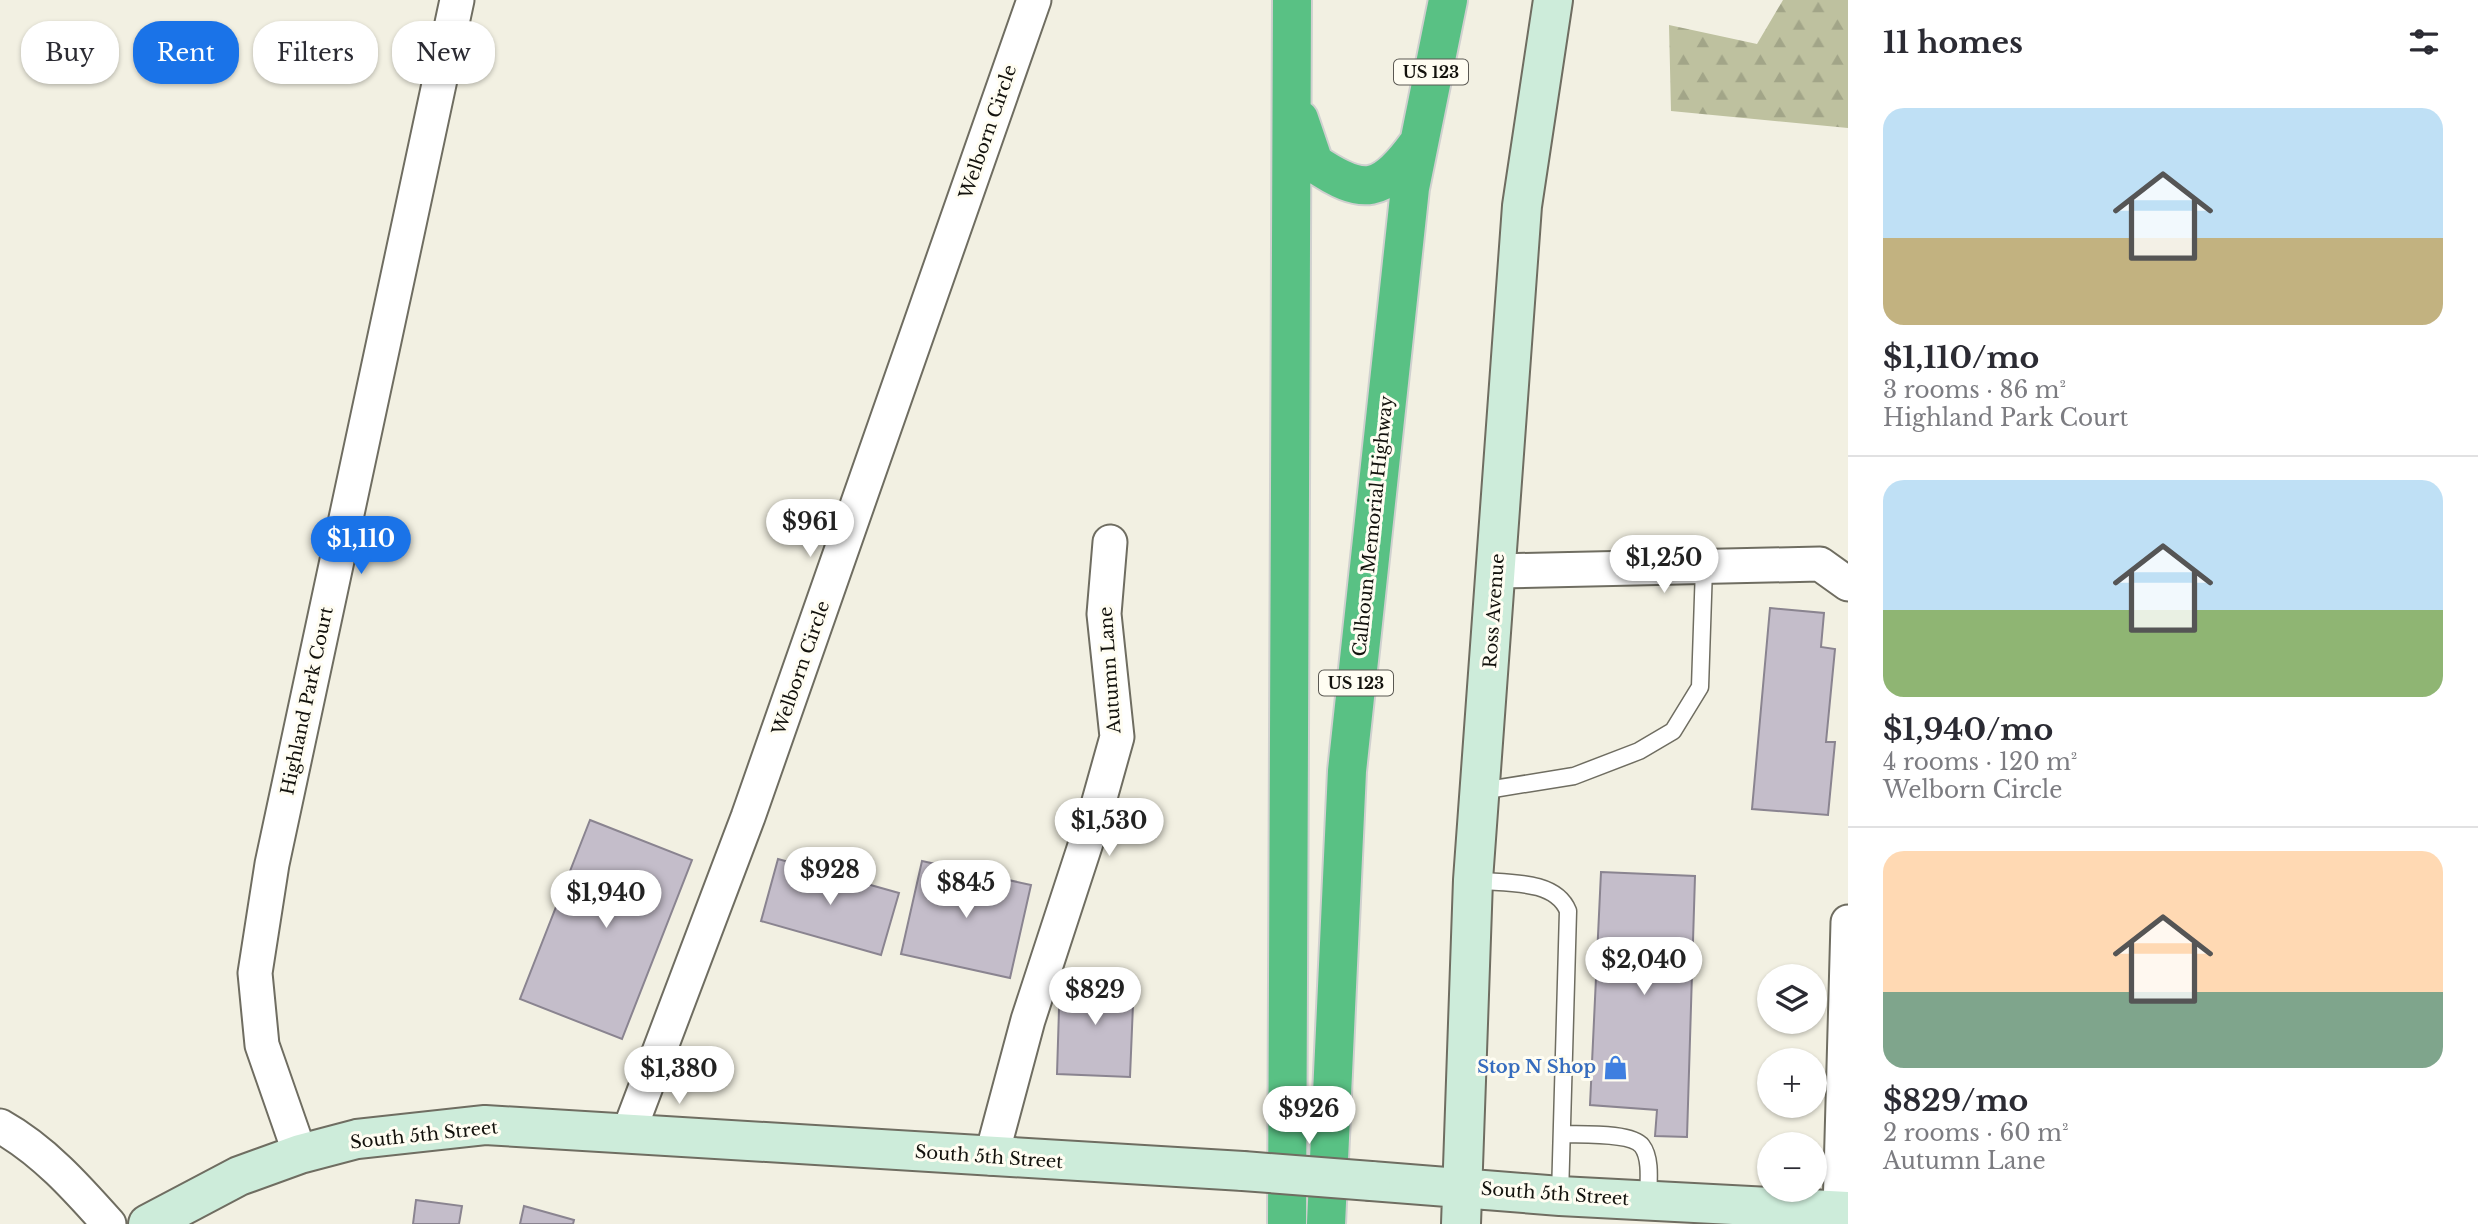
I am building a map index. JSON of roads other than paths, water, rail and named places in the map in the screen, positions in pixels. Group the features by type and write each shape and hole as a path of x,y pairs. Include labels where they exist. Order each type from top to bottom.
{"highway":[{"path":"1287,1224 1293,0"},
{"name":"Calhoun Memorial Highway","path":"1326,1224 1347,771 1408,202 1417,145 1448,0"},
{"path":"1293,85 1299,119 1314,163 1332,176 1354,185 1383,183 1397,173 1417,145"}],"street":[{"name":"Highland Park Court","path":"300,1154 262,1045 255,973 275,850 457,0"},
{"name":"Welborn Circle","path":"628,1134 748,817 1034,0"},
{"name":"Ross Avenue","path":"1461,1224 1473,880 1522,206 1553,0"},
{"name":"Autumn Lane","path":"991,1158 1028,1020 1096,812 1117,737 1104,614 1110,542"},
{"path":"1497,571 1820,564 1848,584"},
{"path":"1835,1214 1848,922"},
{"name":"South 5th Street","path":"148,1224 239,1176 300,1154 357,1139 485,1125 735,1138 991,1158 1243,1171 1835,1214"},
{"path":"0,1126 21,1138 72,1183 109,1224"}],"lane":[{"path":"1480,791 1574,776 1639,751 1673,731 1700,687 1704,567"},
{"path":"1473,880 1545,889 1560,895 1568,911 1560,1196"},
{"path":"1562,1134 1631,1138 1643,1147 1648,1165 1648,1201"}],"place":[{"name":"Stop N Shop","path":"1616,1067"}]}
